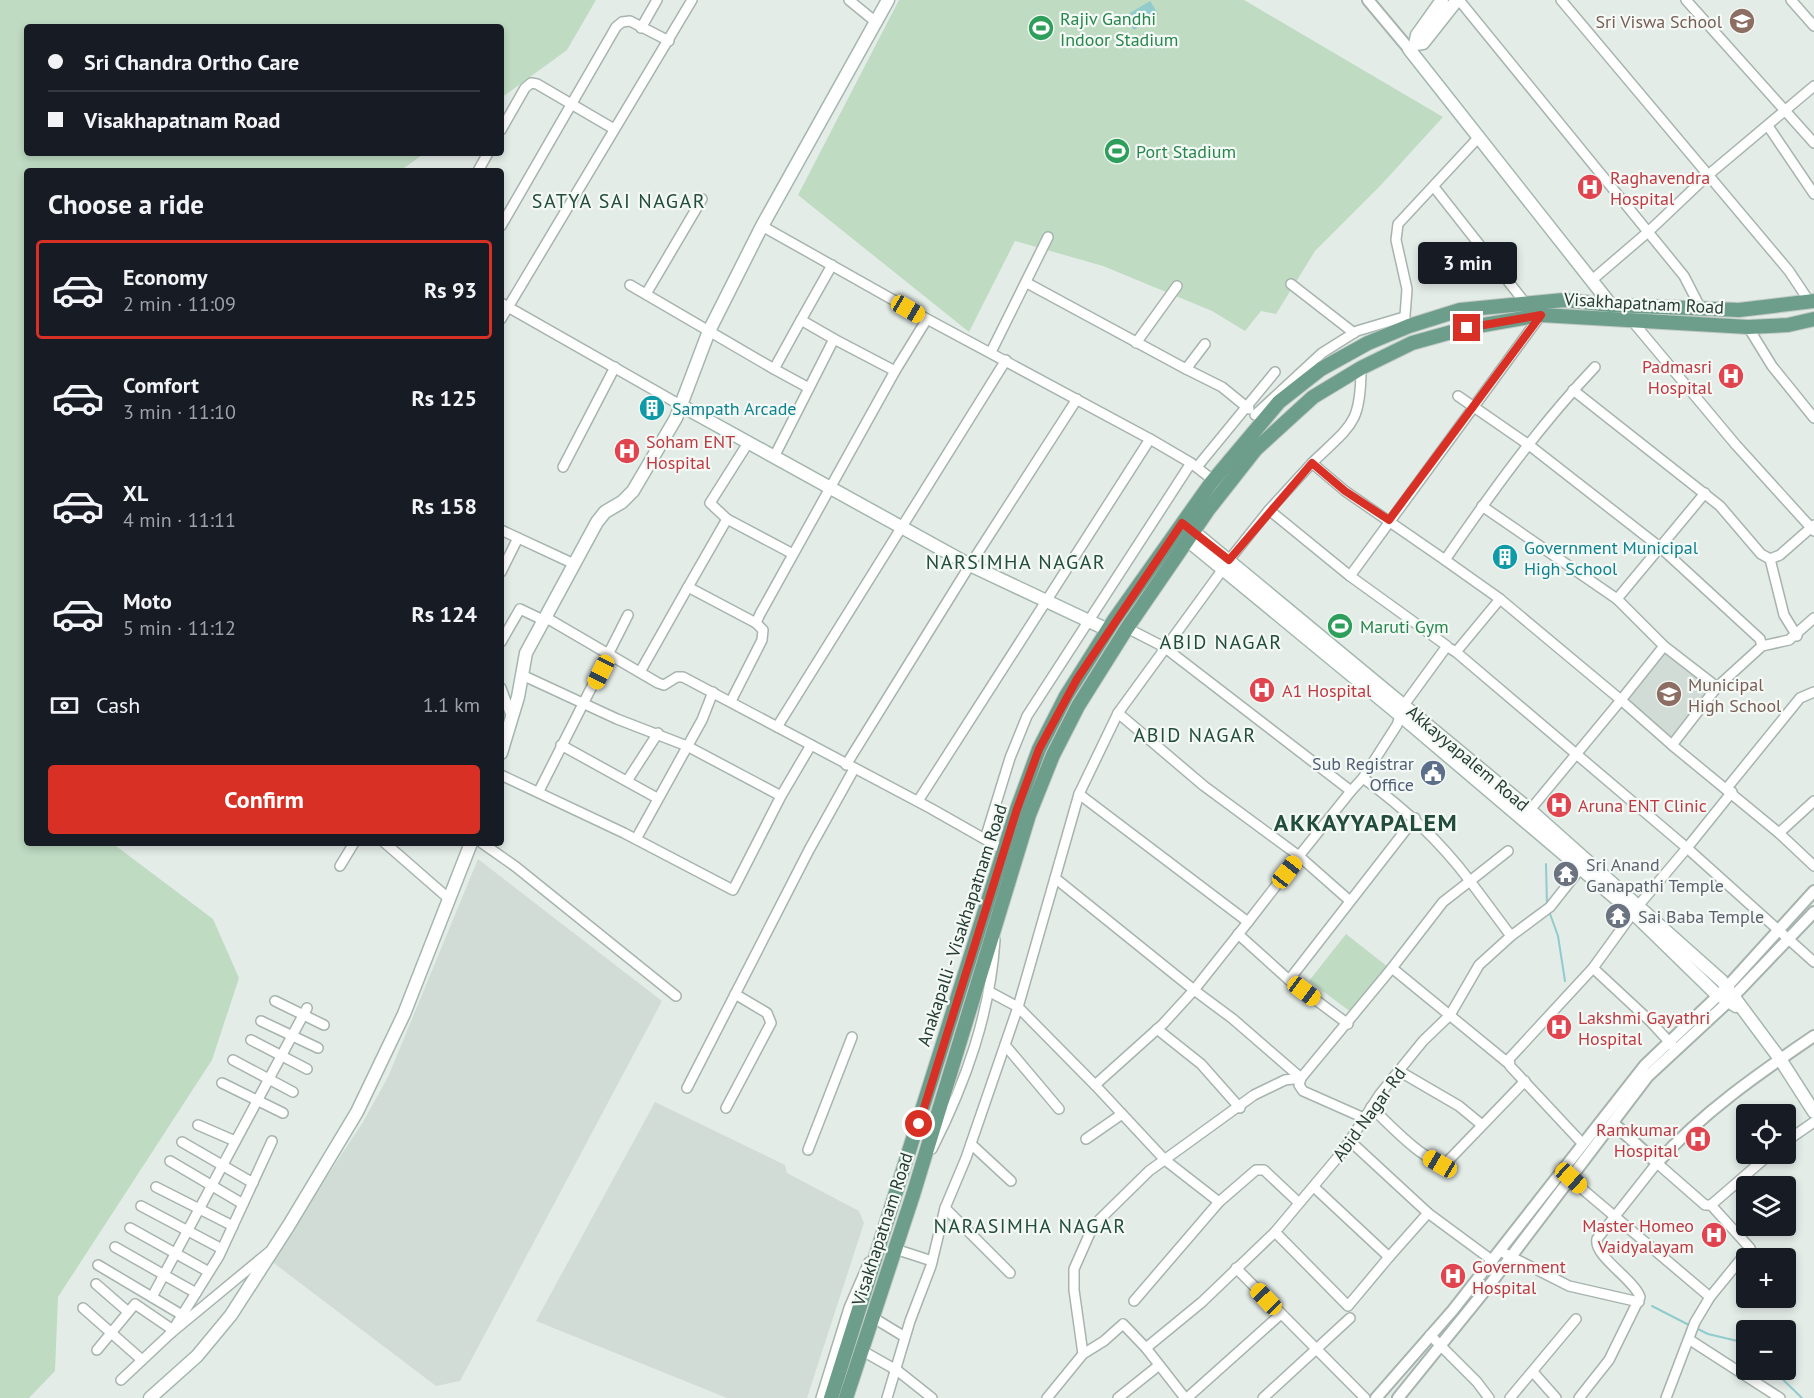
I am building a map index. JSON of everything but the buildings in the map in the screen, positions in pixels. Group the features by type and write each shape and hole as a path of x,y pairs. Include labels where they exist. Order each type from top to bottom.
{"main road":[{"path":"504,743 526,653 572,563 605,512 622,502 633,491 682,406 709,331 762,226 888,0"},
{"path":"1412,47 1416,35 1442,0"},
{"path":"1412,47 1423,43 1458,0"},
{"path":"1412,47 1477,139 1611,305"},
{"name":"Anakapalli - Visakhapatnam Road","path":"831,1398 1004,850 1039,749 1066,696 1108,630 1179,527 1259,418 1321,369 1404,322 1460,310 1564,300 1672,309 1700,307 1739,310 1777,308 1812,301"},
{"name":"Visakhapatnam Road","path":"846,1398 920,1172 997,926 1029,815 1053,754 1078,706 1127,628 1249,458 1277,427 1312,397 1361,368 1412,344 1467,328 1541,315 1748,327 1788,325 1814,319"},
{"path":"682,406 830,487 901,529 970,565 1108,630"},
{"name":"Akkayyapalem Road","path":"1179,527 1402,711 1530,810 1729,998 1780,1059 1814,1112"},
{"path":"1402,711 1581,870 1635,909"},
{"path":"150,1398 197,1356 215,1335 273,1248 357,1112 404,1014 470,846"}],"street":[{"path":"641,28 657,0"},
{"path":"682,406 505,305 669,41 692,0"},
{"path":"849,0 877,23"},
{"path":"1368,0 1412,47"},
{"path":"1458,0 1690,285 1700,307"},
{"path":"1561,0 1812,301"},
{"path":"1686,0 1814,143"},
{"path":"1794,2 1814,26"},
{"path":"504,221 616,27 630,21 669,41"},
{"path":"504,125 525,88 531,83 573,102 614,129"},
{"path":"1592,280 1648,232 1707,176 1786,112 1814,86"},
{"path":"1768,126 1814,194"},
{"path":"1027,283 1222,387 1259,418 1322,353 1354,333 1404,322 1407,289 1395,232 1398,224 1477,139"},
{"path":"1434,187 1526,304"},
{"path":"646,294 702,199"},
{"path":"762,226 927,320 1006,360 1150,439 1194,465 1213,480"},
{"path":"991,352 1048,237"},
{"path":"774,369 832,265"},
{"path":"1291,284 1354,333"},
{"path":"630,285 807,387"},
{"path":"1136,343 1177,286"},
{"path":"1350,576 1541,315"},
{"path":"801,320 895,371"},
{"path":"756,623 895,371 927,320"},
{"path":"1633,322 1736,445 1813,528 1780,555 1770,559"},
{"path":"1748,327 1772,366 1814,418"},
{"path":"774,457 807,387 834,339"},
{"path":"1186,369 1205,344"},
{"path":"777,727 1006,360"},
{"path":"563,467 615,367"},
{"path":"1445,560 1482,506 1573,390 1594,367"},
{"path":"887,1398 905,1337 932,1261 945,1208 1018,1007 1079,794 1118,713 1164,647 1269,510 1348,428 1361,402 1361,368"},
{"path":"985,839 1010,758 1027,716 1194,465 1275,372"},
{"path":"1573,390 1705,493 1743,531 1761,554 1770,559 1784,615 1797,636"},
{"path":"1458,396 1530,445 1661,548 1760,639 1762,646"},
{"path":"687,1088 850,767 970,565 1077,399"},
{"path":"918,801 1150,439"},
{"path":"748,443 711,499 712,507 727,519 793,554"},
{"path":"1312,463 1345,491 1500,599 1672,746 1729,790 1814,866"},
{"path":"1617,599 1705,493"},
{"path":"1482,506 1617,599 1664,646 1717,687"},
{"path":"1269,510 1350,576 1456,652 1688,848 1777,932 1814,962"},
{"path":"640,672 727,519"},
{"path":"504,531 572,563"},
{"path":"504,566 518,538"},
{"path":"688,587 756,623 763,630 762,640 731,701"},
{"path":"1456,652 1500,599"},
{"path":"504,637 520,609 544,618 664,685 677,677 683,677 918,801 1004,850"},
{"path":"539,791 628,615"},
{"path":"1672,746 1717,687 1762,646 1780,644 1797,636 1814,618"},
{"path":"1127,628 1164,647 1351,791"},
{"path":"1095,1085 1157,1029 1194,990 1363,778 1402,711 1447,646"},
{"path":"1530,810 1664,646"},
{"path":"522,675 584,705 687,746 781,796"},
{"path":"636,839 687,746 713,692"},
{"path":"1508,1063 1512,1055 1593,969 1635,909 1688,848 1729,790 1800,698 1814,692"},
{"path":"504,695 512,718"},
{"path":"1118,713 1204,786 1299,856 1350,902"},
{"path":"627,781 658,733"},
{"path":"561,745 657,798"},
{"path":"504,776 636,839 733,890 781,796 811,745"},
{"path":"1363,778 1415,818 1446,849 1511,936"},
{"path":"1079,794 1248,922"},
{"path":"1779,833 1814,801"},
{"path":"1289,980 1415,818"},
{"path":"340,866 352,846"},
{"path":"388,846 448,898"},
{"path":"486,846 516,867 676,996"},
{"path":"1364,1118 1303,1091 1299,1085 1301,1078 1348,1024 1443,902 1508,851"},
{"name":"Abid Nagar Rd","path":"1146,1348 1202,1302 1275,1232 1298,1202 1315,1188 1350,1141 1371,1107 1423,1041 1450,1015 1468,979 1479,965 1547,908 1581,870"},
{"path":"1055,878 1233,1019 1301,1078"},
{"path":"1729,998 1777,932 1814,891"},
{"path":"1376,1398 1493,1261 1582,1143 1645,1065 1673,1046 1729,998 1789,941 1814,912"},
{"path":"920,1172 961,1090 990,992 997,926"},
{"path":"1238,934 1289,980 1348,1024"},
{"path":"1392,969 1508,1063 1582,1143"},
{"path":"1593,969 1650,1021 1673,1046"},
{"path":"990,992 1018,1007 1165,1160 1219,1202"},
{"path":"726,1108 771,1023 767,1013 735,994"},
{"path":"275,1000 305,1011 324,1025"},
{"path":"152,1297 305,1011"},
{"path":"261,1021 318,1048"},
{"path":"1157,1029 1201,1064 1240,1108"},
{"path":"1580,1398 1610,1360 1639,1302 1639,1293 1596,1244 1657,1163 1675,1143 1722,1102 1814,1036"},
{"path":"808,1150 852,1037"},
{"path":"251,1040 307,1069"},
{"path":"1005,1045 1059,1108"},
{"path":"1398,1398 1442,1346 1673,1046"},
{"path":"233,1059 293,1092"},
{"path":"1399,1071 1459,1106 1482,1125"},
{"path":"1083,1354 1073,1280 1074,1269 1086,1240 1100,1217 1149,1171 1268,1087 1285,1080 1301,1078"},
{"path":"1371,1107 1427,1156 1440,1164 1454,1157 1525,1081"},
{"path":"222,1083 283,1113"},
{"path":"1086,1139 1122,1114"},
{"path":"1796,1134 1814,1122"},
{"path":"1612,1123 1705,1204 1711,1205 1750,1248 1710,1297 1695,1322 1666,1398"},
{"path":"198,1125 235,1141"},
{"path":"172,1331 222,1250 272,1141"},
{"path":"1350,1141 1428,1213 1493,1261"},
{"path":"182,1142 253,1183"},
{"path":"970,1143 1011,1181"},
{"path":"170,1161 243,1204"},
{"path":"1711,1205 1758,1164"},
{"path":"1134,1301 1219,1202 1251,1172 1260,1168 1298,1202"},
{"path":"1561,1171 1710,1297"},
{"path":"156,1187 233,1226"},
{"path":"1315,1188 1389,1257"},
{"path":"141,1206 222,1250"},
{"path":"945,1208 1010,1273"},
{"path":"1275,1232 1348,1306 1428,1213"},
{"path":"130,1228 209,1272"},
{"path":"821,1398 849,1308 884,1234"},
{"path":"115,1247 195,1293"},
{"path":"121,1380 172,1331 273,1248"},
{"path":"895,1249 932,1261"},
{"path":"1500,1251 1569,1286 1639,1302"},
{"path":"98,1265 182,1315"},
{"path":"1236,1268 1365,1398"},
{"path":"96,1284 127,1311"},
{"path":"97,1350 127,1311 138,1304 172,1331"},
{"path":"83,1308 142,1360"},
{"path":"1047,1398 1083,1354 1104,1341 1123,1324 1146,1348 1186,1398 1281,1314"},
{"path":"872,1317 905,1337"},
{"path":"1263,1398 1350,1318"},
{"path":"1510,1398 1576,1319"},
{"path":"1430,1335 1489,1398"},
{"path":"1691,1336 1780,1398"},
{"path":"861,1350 896,1370 932,1398"},
{"path":"1118,1398 1158,1365"},
{"path":"1533,1372 1556,1398"}],"shaded area":[{"name":"Municipal High School","path":"1665,649 1713,687 1672,741 1625,700"},
{"path":"478,859 662,1001 460,1381 436,1386 271,1261 363,1122 388,1077"},
{"path":"655,1102 785,1165 787,1173 859,1211 864,1223 807,1398 727,1398 536,1321"}],"green space":[{"path":"0,0 596,0 567,50 504,96 504,24 24,24 24,156 421,156 404,168 24,168 24,846 116,846 213,919 239,978 212,1060 58,1297 55,1371 29,1398 0,1398"},
{"name":"Port Stadium","path":"899,0 1244,0 1443,117 1381,185 1315,251 1276,314 1261,311 1245,331 1212,311 1103,266 1015,241 969,332 798,195"},
{"path":"1346,934 1388,967 1351,1012 1309,981"}],"water":[{"path":"1150,1 1158,14 1134,30 1125,16"}],"waterway":[{"path":"1546,864 1547,906"},
{"path":"1549,911 1558,936 1565,981"},
{"path":"1652,1306 1689,1325"},
{"path":"1694,1327 1708,1334 1736,1341"},
{"path":"1783,1380 1802,1398"}],"place":[{"name":"Sri Viswa School","path":"1742,21"},
{"name":"Rajiv Gandhi Indoor Stadium","path":"1041,28"},
{"name":"Port Stadium","path":"1117,151"},
{"name":"Raghavendra Hospital","path":"1590,187"},
{"name":"Padmasri Hospital","path":"1731,376"},
{"name":"Sampath Arcade","path":"652,408"},
{"name":"Soham ENT Hospital","path":"627,451"},
{"name":"Government Municipal High School","path":"1505,557"},
{"name":"Maruti Gym","path":"1340,626"},
{"name":"A1 Hospital","path":"1262,690"},
{"name":"Municipal High School","path":"1669,694"},
{"name":"Sub Registrar Office","path":"1433,773"},
{"name":"Aruna ENT Clinic","path":"1559,805"},
{"name":"Sri Anand Ganapathi Temple","path":"1566,874"},
{"name":"Sai Baba Temple","path":"1618,916"},
{"name":"Lakshmi Gayathri Hospital","path":"1559,1027"},
{"name":"Ramkumar Hospital","path":"1698,1139"},
{"name":"Master Homeo Vaidyalayam","path":"1714,1235"},
{"name":"Government Hospital","path":"1453,1276"}],"district":[{"name":"SATYA SAI NAGAR","path":"619,201"},
{"name":"NARSIMHA NAGAR","path":"1016,562"},
{"name":"ABID NAGAR","path":"1221,642"},
{"name":"ABID NAGAR","path":"1195,735"},
{"name":"AKKAYYAPALEM","path":"1366,822"},
{"name":"NARASIMHA NAGAR","path":"1030,1226"}],"route":[{"path":"919,1124 1017,809 1039,749 1066,696 1114,620 1182,523 1229,560 1269,510 1312,463 1345,491 1389,520 1541,315 1467,328"}]}
